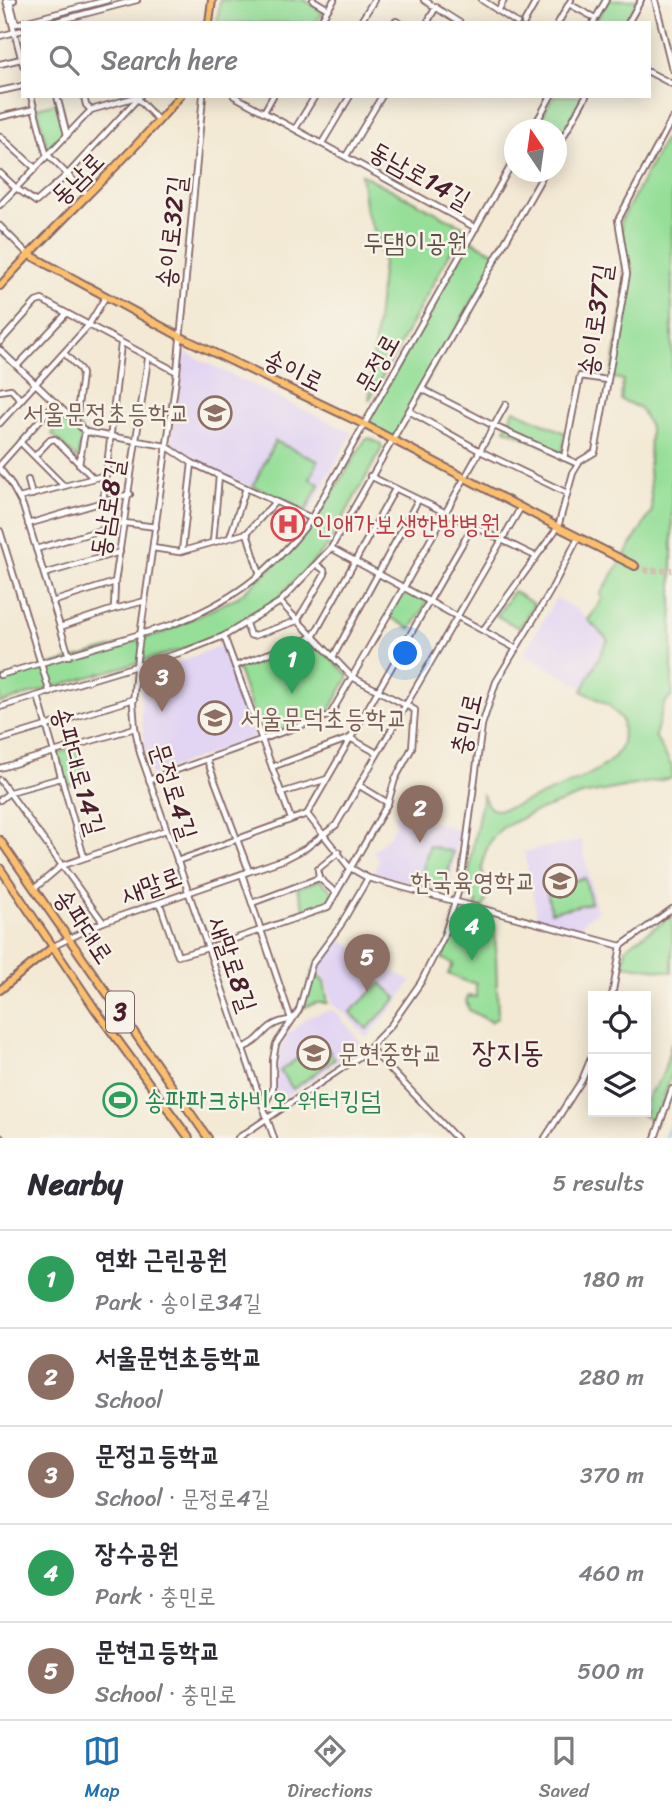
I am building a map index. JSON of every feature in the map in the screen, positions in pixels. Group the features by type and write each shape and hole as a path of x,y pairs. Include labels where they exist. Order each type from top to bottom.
{"main road":[{"path":"209,21 212,0"},
{"name":"동남로","path":"1,282 88,195 178,98"},
{"name":"송이로","path":"28,254 181,337 393,439 635,566"},
{"name":"송파대로","path":"0,839 208,1138"},
{"name":"송파대로","path":"0,868 95,1009 189,1138"},
{"name":"새말로","path":"0,990 54,946"}],"street":[{"path":"0,64 21,59 6,0"},
{"path":"14,0 10,1 16,24 21,23"},
{"path":"26,21 108,0"},
{"path":"62,21 137,0"},
{"path":"313,0 328,9"},
{"path":"320,21 334,0"},
{"path":"361,21 373,0"},
{"path":"424,0 457,21"},
{"path":"482,0 514,21"},
{"path":"498,10 504,0"},
{"path":"525,21 537,0"},
{"path":"559,21 570,2 594,21 606,0"},
{"path":"629,21 641,0"},
{"path":"655,0 672,69"},
{"path":"428,21 436,7"},
{"path":"0,36 21,30"},
{"path":"651,73 672,84"},
{"path":"0,91 21,86"},
{"path":"31,98 48,155 88,195"},
{"path":"58,98 67,135"},
{"path":"85,98 91,110"},
{"path":"0,205 91,110 133,98"},
{"path":"0,173 36,202 68,174 139,98 159,121"},
{"name":"송이로32길","path":"141,634 177,372 203,98"},
{"name":"동남로14길","path":"238,98 476,228"},
{"path":"264,112 272,98"},
{"path":"295,129 314,98"},
{"path":"321,143 349,98"},
{"name":"동남로14길","path":"346,156 381,98"},
{"path":"538,119 550,98"},
{"path":"567,130 585,98"},
{"path":"0,117 34,109"},
{"name":"송이로37길","path":"558,527 573,473 578,464 595,452 626,274 618,220 672,119"},
{"path":"0,136 35,168"},
{"name":"문정로","path":"0,675 171,625 211,608 260,576 289,547 311,518 504,178"},
{"path":"0,707 186,651 224,636 280,602 331,548 539,182"},
{"name":"송이로","path":"0,226 28,254"},
{"path":"0,423 88,326 106,296"},
{"path":"0,342 36,302 42,300 148,359 177,372"},
{"path":"17,366 66,314"},
{"name":"동남로8길","path":"103,502 121,344"},
{"name":"동남로8길","path":"0,350 85,431 166,446"},
{"path":"64,353 82,374 76,423"},
{"name":"동남로8길","path":"114,609 115,582 148,359"},
{"path":"565,458 580,376 607,380"},
{"path":"0,391 11,389 21,400"},
{"path":"422,389 494,426 578,464"},
{"path":"55,403 0,467 19,498 69,656"},
{"path":"149,780 330,715 506,404"},
{"path":"409,411 481,451 567,493"},
{"name":"동남로8길","path":"79,464 85,431"},
{"path":"34,456 50,440 55,439 93,478"},
{"path":"20,442 64,486"},
{"path":"166,446 192,463 311,518"},
{"path":"182,551 192,463"},
{"path":"19,498 106,475"},
{"path":"213,542 219,476"},
{"path":"370,476 535,556"},
{"path":"27,480 32,495"},
{"path":"229,538 246,488"},
{"path":"235,666 313,637 396,489"},
{"path":"28,524 130,494"},
{"path":"333,657 418,500"},
{"path":"153,548 182,551 247,533 275,502"},
{"name":"새말로","path":"54,946 103,922 285,859 306,848 336,825 521,507"},
{"path":"36,549 125,523 156,527"},
{"path":"177,861 307,814 472,527"},
{"path":"483,630 558,527"},
{"path":"0,531 50,692"},
{"path":"247,533 260,576"},
{"name":"충민로","path":"238,1138 325,1082 370,1048 391,1025 433,962 461,883 482,725 496,682 550,592 578,538"},
{"path":"331,548 515,648"},
{"path":"44,574 120,552"},
{"path":"246,624 253,636 297,621 325,574 317,565"},
{"path":"51,602 115,582"},
{"path":"60,627 145,601"},
{"path":"160,904 178,956 328,907 388,803 395,779 412,748 415,710 352,677 280,602"},
{"name":"문정로4길","path":"141,634 136,666 135,727 149,780 188,892"},
{"path":"224,636 291,819"},
{"name":"송파대로14길","path":"38,696 84,857"},
{"path":"0,740 134,699"},
{"path":"0,768 135,727"},
{"path":"272,766 350,738 377,753"},
{"path":"207,760 249,872"},
{"path":"0,800 10,792 61,778"},
{"path":"0,779 103,922"},
{"path":"281,793 327,779"},
{"path":"360,786 388,803"},
{"path":"307,814 350,867 368,878 621,946"},
{"name":"송파대로14길","path":"36,888 61,866 166,830"},
{"path":"336,893 319,878 318,869 339,852"},
{"path":"242,874 291,1019"},
{"path":"252,903 319,878"},
{"name":"새말로8길","path":"264,1106 272,1089 276,1044 299,1010 312,964 340,926 368,878"},
{"name":"새말로8길","path":"188,892 274,1138"},
{"path":"612,991 621,946 672,909"},
{"name":"새말로8길","path":"242,1048 255,1043 267,1027 291,1019"},
{"path":"370,1048 456,1138"},
{"path":"545,1138 578,1088 593,1054"},
{"path":"655,1138 672,1089"}],"shaded area":[{"path":"184,352 352,433 308,513 202,465 170,445"},
{"path":"556,598 576,609 608,639 583,688 524,654"},
{"path":"222,645 256,737 151,775 147,764 141,710 141,677"},
{"path":"394,813 460,829 448,890 373,874 379,860 373,852 390,835 396,823"},
{"name":"한국육영학교","path":"581,840 597,911 576,929 538,920 524,852"},
{"path":"336,937 411,981 398,1002 367,1038 333,1005 326,981 320,973 313,970"},
{"name":"문현중학교","path":"331,1010 338,1014 361,1043 315,1078 275,1103 271,1098 276,1060 287,1035 308,1017"}],"green space":[{"path":"220,0 305,0 323,12 317,21 217,21"},
{"path":"608,0 639,0 627,21 596,21"},
{"path":"553,98 584,98 567,129 567,119 540,119"},
{"path":"56,103 65,134 48,150 37,108"},
{"path":"672,125 672,696 664,704 655,736 672,767 672,778 582,795 532,813 502,828 492,838 482,869 487,898 477,921 495,925 498,1017 491,1022 469,1010 466,1001 468,996 476,997 476,983 448,974 453,964 442,958 460,919 471,919 477,902 470,898 467,891 483,795 489,807 496,810 530,800 600,768 616,755 622,741 622,720 609,705 582,691 608,640 588,620 603,598 600,595 652,511 650,427 640,408 621,400 623,380 611,377 629,277 621,221"},
{"name":"두댐이공원","path":"361,174 464,227 369,401 383,262 378,239 366,212"},
{"path":"470,240 499,255 393,439 365,425"},
{"path":"514,410 565,433 563,454 505,429"},
{"path":"67,416 82,430 78,460 52,434"},
{"path":"369,438 381,444 382,448 327,547 277,599 223,633 184,649 0,703 0,680 162,633 238,597 278,562 315,522 365,440"},
{"path":"275,441 318,461 310,479 319,484 306,511 253,486"},
{"path":"404,589 428,601 411,629 388,616"},
{"path":"513,591 534,604 519,628 497,616"},
{"path":"312,640 349,676 329,712 261,737 237,666"},
{"path":"77,747 87,780 66,786 56,753"},
{"path":"429,846 453,852 445,887 420,881"},
{"path":"585,878 591,903 551,912 546,887"},
{"path":"320,880 334,893 327,906 306,913 297,888"},
{"path":"672,916 672,972 623,965 629,945"},
{"path":"313,971 324,982 328,1003 316,1003 302,1008"},
{"path":"381,983 397,998 367,1029 350,1012"},
{"path":"322,1041 335,1059 293,1089 280,1071"},
{"path":"672,1041 672,1071 656,1123 646,1117 651,1117 651,1091 665,1067"}],"waterway":[{"path":"665,1138 672,1121"}],"tunnel":[{"path":"635,566 649,571 672,570"}],"place":[{"name":"서울문정초등학교","path":"215,413"},
{"name":"인애가보생한방병원","path":"288,524"},
{"name":"연화 근린공원","path":"292,694"},
{"name":"문정고등학교","path":"162,712"},
{"name":"서울문덕초등학교","path":"215,718"},
{"name":"서울문현초등학교","path":"420,843"},
{"name":"한국육영학교","path":"560,881"},
{"name":"장수공원","path":"472,961"},
{"name":"문현고등학교","path":"367,992"},
{"name":"문현중학교","path":"314,1053"},
{"name":"송파파크하비오 워터킹덤","path":"120,1100"}],"district":[{"name":"장지동","path":"508,1052"}]}
